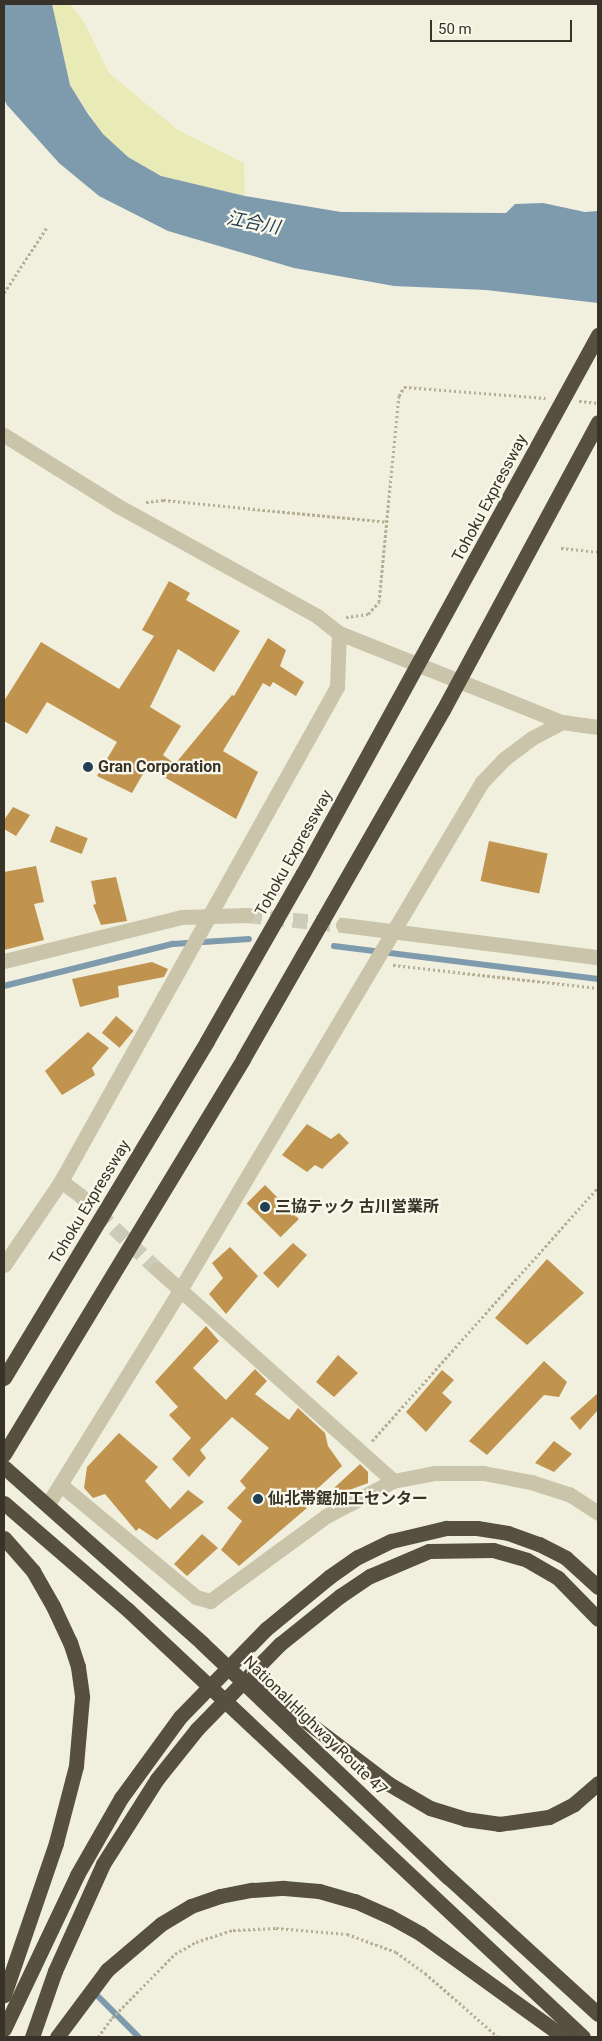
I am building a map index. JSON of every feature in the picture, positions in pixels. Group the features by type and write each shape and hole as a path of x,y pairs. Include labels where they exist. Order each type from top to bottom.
{"highway":[{"name":"Tohoku Expressway","path":"4,1378 207,1041 404,694 598,335"},
{"path":"4,1454 244,1059 443,710 598,422"},
{"name":"National Highway Route 47","path":"4,1466 202,1643 448,1877 598,2014"},
{"path":"4,1503 128,1610 583,2037"},
{"path":"4,2030 77,1875 121,1798 180,1717 294,1603 358,1557 391,1542 446,1528 508,1533 539,1544 566,1558 598,1587"},
{"path":"4,1538 33,1570 70,1642 78,1667 82,1705 76,1766 56,1843 4,1995"},
{"path":"32,2037 55,1971 103,1864 157,1779 197,1729 280,1644 340,1596 370,1576 429,1551 462,1548 493,1550 527,1560 558,1578 598,1619"},
{"path":"202,1643 389,1784 430,1808 465,1819 499,1824 524,1822 549,1817 574,1804 598,1783"},
{"path":"57,2037 107,1970 161,1924 191,1906 220,1896 252,1890 284,1888 319,1891 355,1901 389,1916 421,1934 564,2037"}],"street":[{"path":"4,435 118,506 336,630 562,722 598,727"},
{"path":"4,1265 61,1181 212,914 337,687 336,630"},
{"path":"48,1504 180,1290 391,932 482,782 504,759 532,738 562,722"},
{"path":"4,961 182,917 212,914 248,915"},
{"path":"343,925 598,957"},
{"path":"61,1181 80,1196"},
{"path":"157,1270 392,1481"},
{"path":"61,1485 196,1597 210,1600 222,1595 268,1556 326,1516 392,1481 435,1473 483,1473 531,1482 569,1494 598,1513"}],"path":[{"path":"4,293 47,227"},
{"path":"336,630 338,619 368,614 379,602 400,396 404,387 550,399"},
{"path":"569,400 598,403"},
{"path":"118,506 163,500 386,522"},
{"path":"561,548 598,552"},
{"path":"377,956 598,988"},
{"path":"360,1454 598,1187"},
{"path":"98,2037 112,2018 124,2008 175,1954 196,1942 233,1930 301,1929 347,1934 396,1952 426,1973 498,2037"}],"sand":[{"path":"52,4 70,4 84,22 109,73 178,130 244,163 245,196 161,176 128,157 103,135 70,85"}],"water":[{"name":"江合川","path":"4,4 52,4 70,85 88,114 103,134 128,157 161,176 245,196 341,212 506,213 515,204 543,203 585,212 598,211 598,303 486,290 394,286 294,268 168,231 99,196 59,163 7,105 4,99"}],"building":[{"path":"169,581 190,593 186,600 240,631 214,672 178,649 150,707 181,726 163,755 175,764 232,695 234,696 268,638 286,650 280,666 304,682 296,696 273,682 270,687 263,683 223,751 258,772 236,819 147,767 132,793 97,776 117,742 47,702 27,734 4,721 4,701 41,642 119,689 154,636 142,630"},
{"path":"13,807 30,815 16,836 4,829 4,820"},
{"path":"56,826 88,838 82,854 50,842"},
{"path":"489,841 548,853 539,894 480,881"},
{"path":"36,866 44,902 34,904 44,940 4,950 4,872"},
{"path":"116,877 127,921 101,925 93,905 96,904 91,881"},
{"path":"152,962 168,969 164,977 118,986 119,997 80,1007 72,979"},
{"path":"116,1016 134,1031 119,1048 102,1033"},
{"path":"88,1032 109,1048 92,1068 95,1075 62,1095 45,1071"},
{"path":"307,1124 331,1139 339,1133 349,1143 322,1169 315,1165 307,1172 282,1155"},
{"path":"265,1185 299,1219 281,1237 247,1203"},
{"path":"293,1243 307,1255 278,1288 263,1273"},
{"path":"230,1247 258,1276 226,1314 209,1294 223,1278 212,1263"},
{"path":"547,1259 584,1293 527,1345 495,1318"},
{"path":"206,1326 219,1341 193,1368 226,1400 255,1369 267,1381 255,1394 289,1420 298,1408 325,1433 328,1446 342,1466 302,1503 307,1508 239,1566 221,1550 242,1521 227,1508 246,1488 240,1481 269,1448 232,1417 200,1450 206,1458 189,1477 172,1459 191,1438 169,1415 178,1407 155,1382"},
{"path":"338,1355 358,1373 334,1397 316,1382"},
{"path":"544,1361 567,1382 559,1397 544,1395 487,1455 469,1441"},
{"path":"442,1370 454,1380 442,1393 452,1402 426,1432 406,1412"},
{"path":"598,1393 598,1410 580,1430 570,1418"},
{"path":"119,1433 158,1467 145,1481 170,1509 188,1490 204,1502 157,1540 139,1528 136,1531 105,1494 93,1498 84,1488 87,1467"},
{"path":"554,1441 572,1454 554,1472 535,1463"},
{"path":"360,1464 368,1472 368,1483 320,1501"},
{"path":"202,1534 218,1548 187,1576 174,1564"}],"waterway":[{"path":"4,986 173,944 249,939"},
{"path":"334,946 598,979"},
{"path":"99,1997 139,2037"}],"tunnel":[{"path":"247,915 343,925"},
{"path":"81,1196 157,1269"}],"place":[{"name":"Gran Corporation","path":"88,767"},
{"name":"三協テック 古川営業所","path":"265,1207"},
{"name":"仙北帯鋸加工センター","path":"258,1499"}]}
